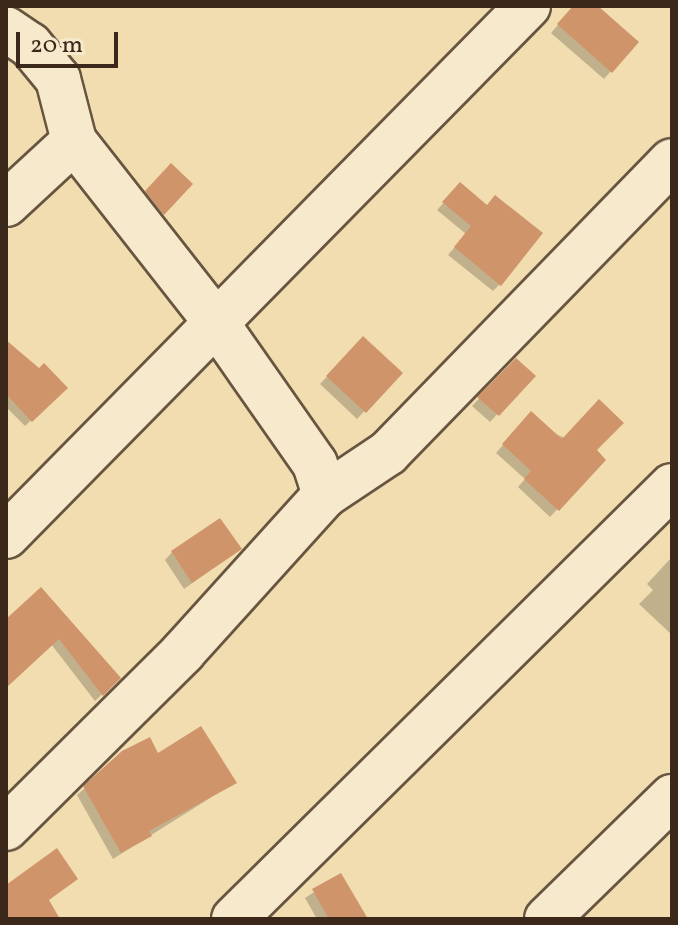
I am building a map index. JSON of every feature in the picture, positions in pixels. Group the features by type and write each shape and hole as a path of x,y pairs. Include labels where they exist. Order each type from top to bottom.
{"street":[{"path":"6,536 528,6"},
{"path":"6,29 30,45 58,79 74,141 215,321 315,464 325,495"},
{"path":"6,204 74,141"},
{"path":"6,828 183,652 325,495 388,453 672,161"},
{"path":"234,919 672,486"},
{"path":"547,919 672,797"}],"building":[{"path":"573,6 598,6 639,42 612,73 557,24"},
{"path":"171,163 193,184 164,215 145,191"},
{"path":"460,182 487,205 495,195 543,233 501,286 454,247 471,226 442,202"},
{"path":"363,336 403,373 366,413 326,376"},
{"path":"6,340 39,368 44,363 68,388 32,422 6,394"},
{"path":"516,358 536,376 499,416 477,397"},
{"path":"599,399 624,423 597,450 606,460 559,511 524,479 531,471 502,444 531,411 562,439"},
{"path":"220,518 242,549 192,583 171,551"},
{"path":"41,587 121,678 103,696 59,639 6,688 6,619"},
{"path":"201,726 237,783 149,831 152,836 121,853 83,786 122,751 150,737 158,753"},
{"path":"57,848 78,879 49,900 60,919 6,919 6,885"},
{"path":"341,873 368,919 329,919 312,889"}]}
